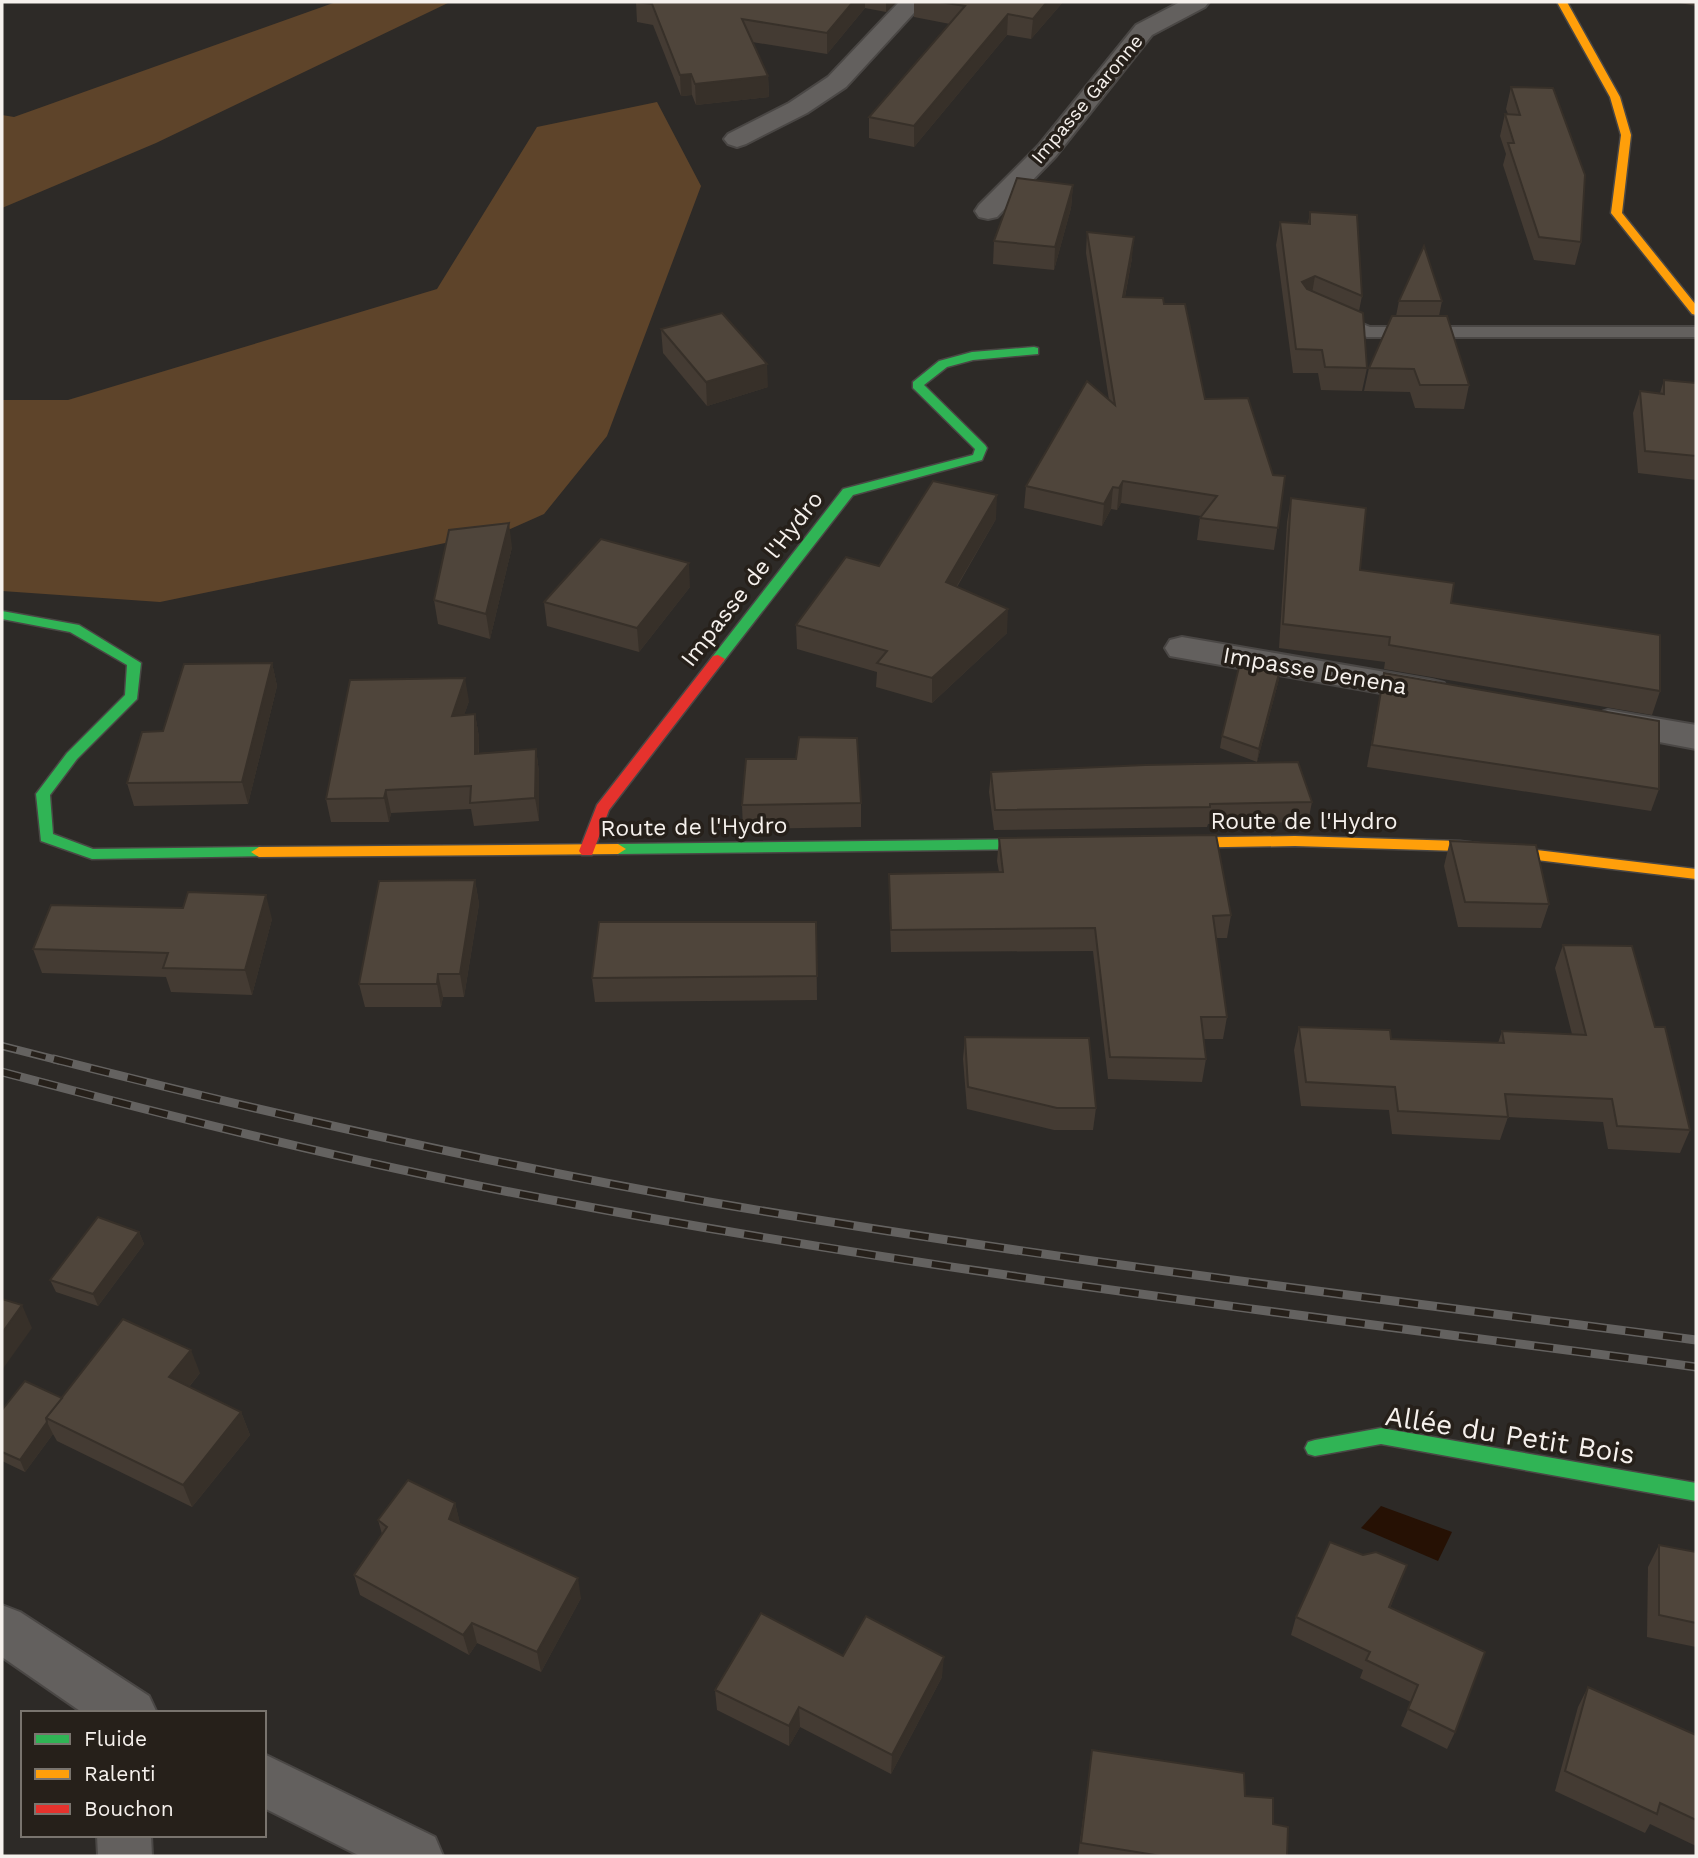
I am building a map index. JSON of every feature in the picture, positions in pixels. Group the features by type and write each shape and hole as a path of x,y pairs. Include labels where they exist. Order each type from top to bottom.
{"street":[{"path":"737,139 798,108 836,82 912,2"},
{"name":"Impasse Garonne","path":"988,211 1047,151 1144,30 1197,2"},
{"path":"1562,2 1615,97 1626,135 1616,213 1696,312"},
{"name":"Impasse de l'Hydro","path":"587,851 602,809 848,492 978,457 981,448 917,385 943,364 972,356 1034,351"},
{"name":"Route de l'Hydro","path":"2,615 74,628 134,663 132,696 72,756 43,794 46,836 92,854 1072,844"},
{"name":"Impasse Denena","path":"1182,648 1466,697"},
{"path":"1574,716 1696,737"},
{"name":"Route de l'Hydro","path":"1156,843 1295,841 1460,846 1696,873"},
{"name":"Allée du Petit Bois","path":"1315,1448 1381,1436 1696,1492"},
{"path":"2,1628 119,1710"},
{"path":"266,1781 416,1856"},
{"path":"124,1837 125,1856"}],"lane":[{"path":"1321,311 1367,332 1696,332"}],"shaded area":[{"path":"336,2 450,2 156,143 2,208 2,115 14,117"},
{"path":"657,102 701,186 607,436 544,514 508,530 160,602 2,591 2,400 68,400 437,289 537,127"},
{"path":"1381,1506 1452,1532 1438,1561 1361,1528"}],"building":[{"path":"636,2 853,2 827,33 742,19 768,76 695,84 691,74 680,75 652,4"},
{"path":"940,2 1047,2 1033,19 1008,14 914,126 869,117 965,6"},
{"path":"1511,87 1553,88 1585,175 1581,242 1539,237 1508,143 1514,143 1505,114 1520,115"},
{"path":"1017,178 1073,185 1055,247 994,241"},
{"path":"1310,212 1357,215 1362,296 1315,276 1302,282 1307,289 1363,313 1367,368 1325,367 1322,350 1296,349 1280,222 1310,224"},
{"path":"1087,232 1134,237 1123,297 1163,298 1164,304 1185,304 1205,399 1248,398 1273,475 1285,476 1278,528 1200,518 1217,496 1123,481 1119,488 1113,487 1104,504 1026,486 1087,381 1115,405"},
{"path":"1424,246 1442,301 1399,301"},
{"path":"722,313 767,364 706,382 661,329"},
{"path":"1392,316 1447,316 1469,385 1420,385 1414,369 1369,368"},
{"path":"1664,380 1696,383 1696,456 1645,451 1640,391 1664,394"},
{"path":"933,481 997,495 946,582 1008,609 932,678 877,663 887,651 796,625 846,557 879,566"},
{"path":"1291,498 1366,508 1360,570 1454,583 1451,603 1660,635 1660,691 1389,645 1390,637 1283,624"},
{"path":"509,523 486,614 434,600 449,530"},
{"path":"601,539 689,563 637,628 544,602"},
{"path":"1241,659 1281,666 1259,749 1222,736"},
{"path":"272,663 242,782 127,783 142,732 163,731 184,664"},
{"path":"1384,673 1659,721 1659,789 1372,745"},
{"path":"465,678 452,716 475,714 475,754 536,749 535,798 470,803 471,786 386,790 384,798 326,799 350,680"},
{"path":"799,737 857,738 861,803 742,805 746,759 796,759"},
{"path":"1298,762 1312,802 1210,804 1210,807 995,810 991,772 1145,765"},
{"path":"1216,835 1231,915 1213,916 1227,1017 1201,1017 1206,1059 1110,1057 1095,928 891,930 889,874 1003,872 999,838"},
{"path":"1450,841 1536,845 1549,904 1465,902"},
{"path":"475,880 460,974 438,974 437,984 359,984 379,881"},
{"path":"188,892 266,895 245,970 163,968 168,953 33,949 51,905 183,908"},
{"path":"599,922 816,922 817,976 592,978"},
{"path":"1563,945 1632,946 1655,1027 1665,1027 1690,1130 1617,1126 1612,1099 1505,1094 1508,1117 1398,1111 1395,1087 1306,1082 1299,1027 1390,1030 1391,1039 1504,1043 1502,1031 1586,1035"},
{"path":"965,1037 1089,1038 1096,1108 1057,1108 968,1087"},
{"path":"98,1217 139,1232 93,1294 50,1280"},
{"path":"2,1299 22,1305 2,1333"},
{"path":"123,1319 191,1350 169,1377 241,1412 183,1485 46,1418"},
{"path":"25,1381 62,1398 20,1460 2,1452 2,1410"},
{"path":"408,1480 455,1503 449,1519 578,1578 537,1652 472,1623 463,1635 354,1575 387,1527 378,1520"},
{"path":"1330,1542 1363,1555 1376,1552 1407,1565 1389,1607 1485,1652 1455,1732 1408,1709 1418,1685 1366,1660 1370,1652 1296,1617"},
{"path":"1659,1545 1696,1552 1696,1623 1659,1615"},
{"path":"761,1613 843,1656 866,1616 944,1657 892,1755 799,1707 789,1726 715,1690"},
{"path":"1588,1687 1696,1735 1696,1820 1660,1803 1657,1814 1565,1771"},
{"path":"1092,1750 1244,1773 1245,1796 1273,1798 1273,1824 1288,1827 1287,1856 1161,1856 1081,1843"}],"railway":[{"path":"2,1046 61,1061"},
{"path":"54,1059 380,1137 709,1202 1078,1259 1696,1340"},
{"path":"2,1072 338,1156 473,1185 684,1224 1117,1291 1696,1367"}],"traffic: fast":[{"path":"718,659 848,492 978,457 981,448 917,385 943,364 972,356 1034,351"},
{"path":"2,615 74,628 134,663 132,696 72,756 43,794 46,837 92,854 259,852"},
{"path":"618,849 1050,844"},
{"path":"1315,1448 1381,1436 1696,1492"}],"traffic: slow":[{"path":"1562,2 1615,97 1626,135 1616,213 1696,312"},
{"path":"1166,843 1295,841 1460,846 1696,874"},
{"path":"259,852 618,849"}],"traffic: jam":[{"path":"587,851 602,809 718,659"}]}
